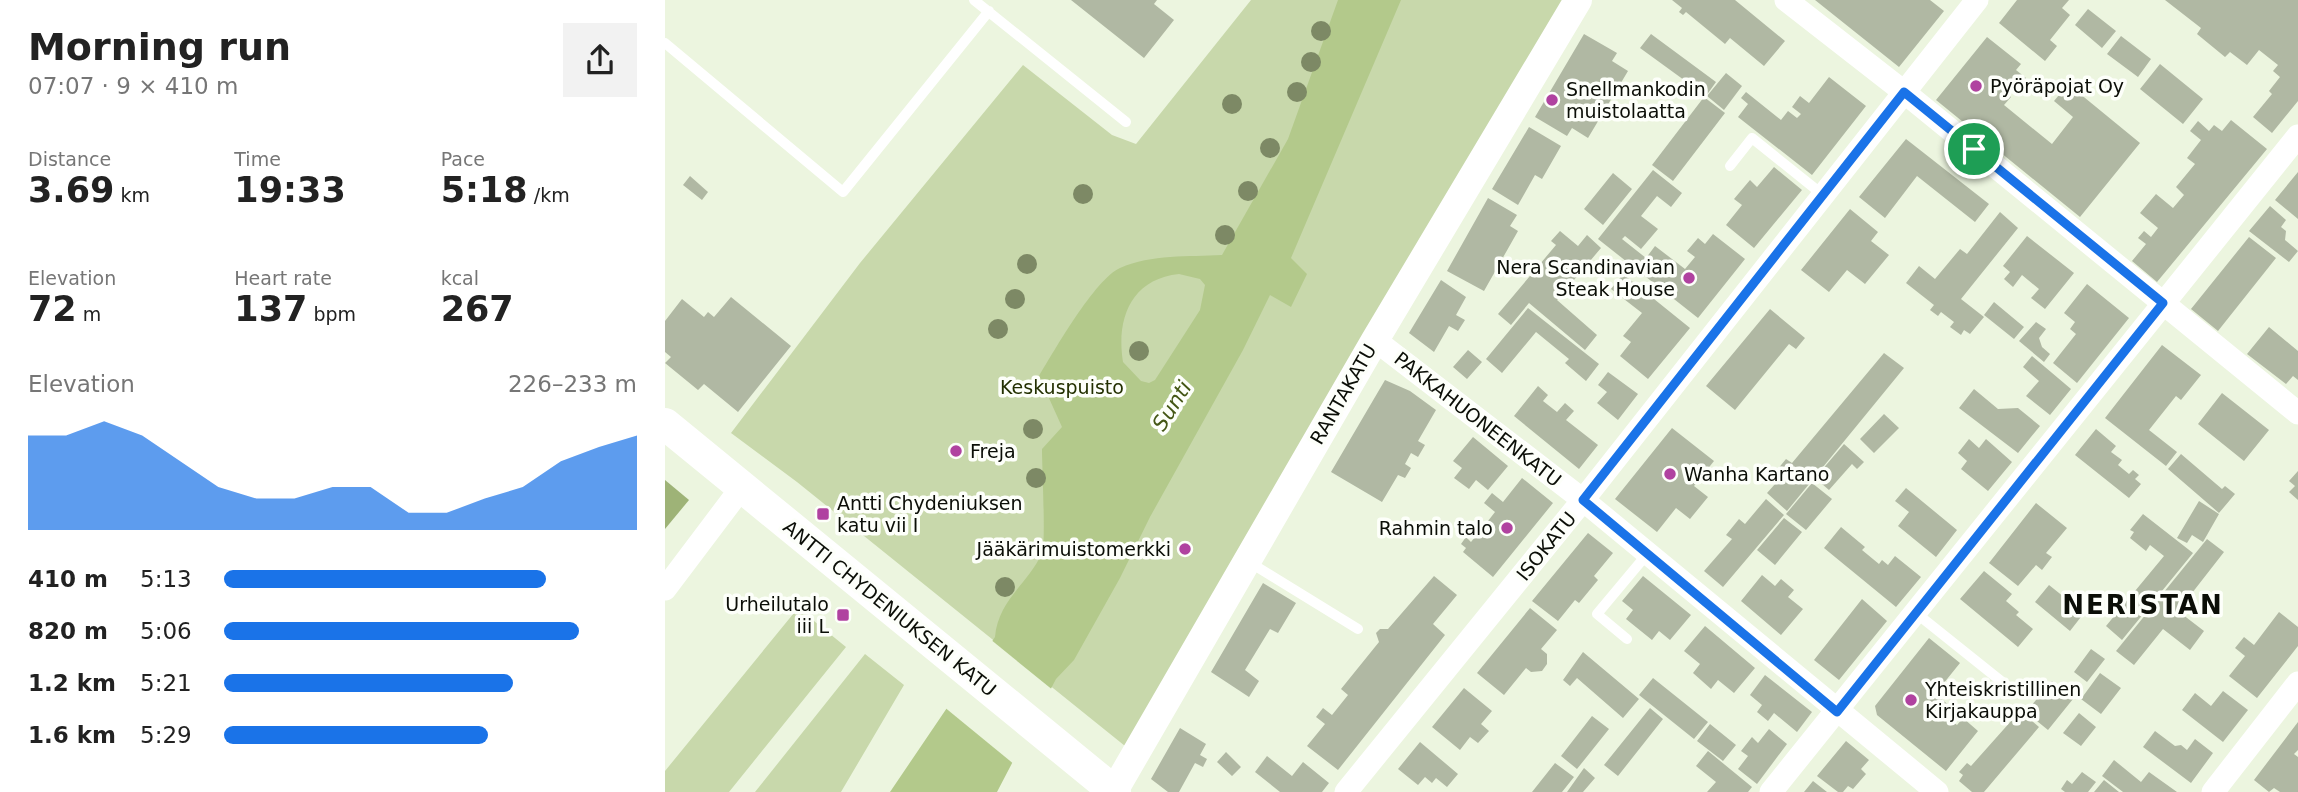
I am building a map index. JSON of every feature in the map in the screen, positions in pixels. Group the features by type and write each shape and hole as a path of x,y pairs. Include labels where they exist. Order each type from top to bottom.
{"main road":[{"name":"ANTTI CHYDENIUKSEN KATU","path":"665,424 1114,792"}],"street":[{"name":"RANTAKATU","path":"1114,792 1375,340 1579,0"},
{"path":"1786,0 1904,92 2298,413"},
{"name":"ISOKATU","path":"1346,792 1583,500 1977,0"},
{"path":"1771,792 2298,136"},
{"name":"PAKKAHUONEENKATU","path":"1375,340 1583,500 1937,792"},
{"path":"665,589 742,487"},
{"path":"2213,792 2298,683"}],"lane":[{"path":"974,0 1126,122"},
{"path":"665,43 843,192 989,11"},
{"path":"1730,166 1752,138 1823,195"},
{"path":"1627,639 1597,614 1647,553"},
{"path":"1246,561 1358,629"},
{"path":"1916,613 2016,693"}],"green space":[{"name":"Keskuspuisto","path":"1251,0 1563,0 1125,746 797,482 731,433 860,263 1023,65 1112,135 1136,144"},
{"path":"798,608 846,647 729,792 665,792 665,771"},
{"path":"865,654 904,685 841,792 755,792"}],"shaded area":[{"path":"665,480 689,500 665,529"}],"water":[{"name":"Sunti","path":"1338,0 1401,0 1291,258 1307,274 1291,307 1270,295 1120,578 1074,660 1056,679 997,792 890,792 995,637 997,624 1007,602 1042,553 1042,449 1062,427 1039,376 1054,350 1087,300 1120,268 1157,258 1222,255 1288,139","holes":["1179,274 1200,279 1205,285 1200,310 1155,380 1149,383 1141,381 1123,362 1122,331 1130,304 1138,293 1163,277"]}],"pier":[{"path":"990,639 1054,691 1015,765 943,706"}],"building":[{"path":"1071,0 1157,0 1154,4 1174,20 1144,58"},
{"path":"1672,0 1735,0 1785,41 1764,66 1730,38 1725,44 1686,12 1683,15 1679,12 1682,8"},
{"path":"1815,0 1930,0 1944,11 1899,67"},
{"path":"2017,0 2069,0 2062,8 2070,15 2050,40 2057,46 2045,61 1999,23"},
{"path":"2165,0 2298,0 2298,101 2272,133 2253,117 2272,94 2269,91 2280,77 2273,71 2278,65 2259,50 2247,65 2230,52 2225,57 2197,34 2201,28"},
{"path":"2088,9 2116,31 2102,48 2075,25"},
{"path":"1584,34 1617,53 1612,61 1628,71 1588,138 1572,128 1567,136 1535,117"},
{"path":"1651,34 1716,82 1706,96 1640,48"},
{"path":"2121,36 2151,59 2138,77 2107,54"},
{"path":"1987,37 2021,64 2016,70 2026,78 2017,89 2007,81 2000,88 2011,97 2004,105 2052,144 2073,117 2054,101 2068,84 2140,143 2080,217 1936,100"},
{"path":"2160,64 2203,99 2183,124 2140,89"},
{"path":"1726,73 1742,86 1724,110 1707,96"},
{"path":"1829,77 1866,106 1812,175 1738,117 1748,104 1741,98 1746,92 1781,120 1788,111 1797,118 1801,114 1792,107 1800,96 1809,103"},
{"path":"1704,97 1725,113 1673,181 1652,165"},
{"path":"2231,120 2267,149 2157,282 2132,261 2146,244 2138,238 2144,231 2151,237 2158,228 2140,213 2156,194 2173,208 2184,195 2176,187 2195,164 2187,158 2201,140 2190,131 2198,121 2209,131 2214,125 2222,131"},
{"path":"1529,127 1561,146 1542,179 1535,175 1518,205 1492,189"},
{"path":"1906,139 1989,204 1975,222 1917,176 1885,218 1859,197"},
{"path":"1774,167 1802,190 1754,248 1726,225 1742,205 1734,199 1750,180 1757,187"},
{"path":"1653,170 1682,193 1671,207 1657,196 1641,216 1658,229 1641,249 1625,236 1622,239 1646,258 1655,246 1685,269 1695,257 1687,251 1698,238 1705,244 1713,234 1745,259 1698,318 1598,239"},
{"path":"2298,172 2298,219 2275,200"},
{"path":"1613,173 1632,189 1603,225 1584,209"},
{"path":"690,176 708,192 702,200 683,185"},
{"path":"1488,198 1517,215 1510,226 1518,231 1484,291 1447,271"},
{"path":"2270,206 2286,220 2281,227 2286,231 2285,240 2298,251 2289,262 2249,231"},
{"path":"1850,209 1878,232 1871,241 1889,255 1865,284 1847,270 1829,292 1801,270"},
{"path":"2000,212 2018,228 1961,299 1984,317 1970,334 1964,330 1961,335 1950,327 1954,322 1941,312 1938,316 1930,310 1934,305 1906,283 1919,266 1935,279 1960,249 1967,254"},
{"path":"1560,231 1578,246 1587,235 1601,248 1557,300 1597,335 1585,350 1529,303 1511,325 1498,314 1556,245 1551,241"},
{"path":"2027,236 2074,273 2045,309 2031,298 2039,289 2022,275 2013,287 2004,279 2010,272 2003,266"},
{"path":"2249,237 2276,258 2218,331 2191,309"},
{"path":"1623,274 1690,328 1648,379 1620,356 1631,342 1623,336 1642,313 1611,289"},
{"path":"1441,280 1466,297 1456,315 1465,320 1458,331 1449,326 1434,352 1409,333"},
{"path":"2087,284 2129,318 2077,383 2053,363 2076,334 2070,329 2075,322 2064,313"},
{"path":"731,297 791,346 738,412 704,384 698,390 665,363 671,357 665,352 665,321 682,299 704,317 708,312 714,317"},
{"path":"1994,302 2024,327 2014,339 1984,315"},
{"path":"1528,308 1599,364 1586,381 1565,363 1569,359 1536,332 1502,373 1486,359"},
{"path":"1770,309 1805,338 1796,349 1789,344 1735,410 1706,386"},
{"path":"2036,322 2046,329 2039,338 2042,347 2050,354 2044,362 2019,341"},
{"path":"2269,327 2298,351 2298,380 2293,376 2286,384 2247,354"},
{"path":"2162,345 2201,375 2181,400 2176,396 2149,430 2177,452 2166,466 2105,418"},
{"path":"1468,350 1482,362 1467,379 1453,367"},
{"path":"1884,353 1904,368 1787,511 1767,493 1783,475 1777,470 1786,459 1792,463"},
{"path":"2032,356 2071,389 2050,415 2026,396 2039,381 2023,367"},
{"path":"1608,372 1638,394 1618,420 1597,403 1607,392 1598,385"},
{"path":"1385,380 1410,391 1436,410 1418,441 1425,445 1418,457 1411,453 1405,464 1411,468 1405,478 1398,475 1382,502 1331,472"},
{"path":"1538,386 1548,395 1543,401 1557,412 1565,403 1574,411 1566,420 1598,445 1579,469 1514,416"},
{"path":"1974,389 1998,409 2018,408 2040,426 2018,453 1959,408"},
{"path":"2222,393 2269,430 2244,461 2198,424"},
{"path":"1884,414 1899,428 1874,453 1860,439"},
{"name":"Wanha Kartano","path":"1672,428 1714,461 1694,486 1708,497 1690,519 1676,508 1657,532 1615,499"},
{"path":"2096,429 2116,446 2111,452 2122,460 2118,465 2129,474 2133,470 2139,475 2135,479 2141,484 2129,498 2075,455"},
{"path":"1473,437 1508,466 1488,490 1476,480 1469,489 1454,478 1462,468 1453,461"},
{"path":"1969,439 1979,448 1986,439 2012,462 1988,491 1961,469 1967,461 1958,453"},
{"path":"1844,444 1864,462 1857,469 1852,464 1829,490 1815,478"},
{"path":"2181,454 2222,489 2225,486 2235,494 2219,513 2168,469"},
{"path":"2298,471 2298,500 2289,492 2295,486 2289,481"},
{"name":"Rahmin talo","path":"1522,478 1553,503 1493,577 1463,552 1466,548 1461,544 1466,537 1471,542 1475,537 1469,533 1475,526 1481,530 1495,512 1484,503 1492,493 1503,502"},
{"path":"1812,483 1832,499 1806,530 1786,514"},
{"path":"1906,488 1957,530 1936,557 1898,526 1909,512 1895,501"},
{"path":"1766,499 1784,515 1723,587 1704,571 1732,539 1726,535 1739,519 1745,524"},
{"path":"2199,501 2219,514 2203,542 2192,535 2187,543 2177,538"},
{"path":"2036,503 2067,528 2046,553 2052,557 2042,570 2036,565 2018,586 1989,563"},
{"path":"2143,514 2193,553 2122,640 2106,626 2164,556 2150,545 2146,551 2130,538 2134,532 2130,530"},
{"path":"1784,518 1802,532 1775,565 1757,550"},
{"path":"1841,527 1865,547 1862,550 1879,564 1882,560 1888,565 1895,556 1921,577 1896,607 1824,548"},
{"path":"1588,533 1613,553 1594,576 1598,580 1579,603 1575,600 1558,621 1532,601"},
{"path":"2207,539 2224,552 2178,611 2204,631 2190,650 2163,629 2134,665 2116,651"},
{"path":"1984,571 2012,594 2006,601 2019,612 2016,615 2033,629 2018,647 1960,599"},
{"path":"1762,575 1775,586 1781,579 1794,590 1788,597 1803,609 1781,635 1741,601"},
{"path":"1434,576 1457,595 1433,624 1445,635 1338,770 1307,746 1325,724 1316,717 1323,708 1332,715 1348,695 1341,689 1379,642 1376,633 1380,629 1388,629"},
{"path":"1643,576 1691,615 1670,640 1659,631 1652,640 1626,619 1633,610 1622,601"},
{"path":"1263,583 1296,603 1278,633 1270,629 1245,670 1259,681 1249,697 1211,672"},
{"path":"2049,585 2084,613 2070,631 2035,602"},
{"path":"1862,599 1887,621 1839,680 1814,660"},
{"path":"1530,608 1557,630 1541,649 1547,654 1547,664 1542,671 1531,672 1526,668 1504,695 1477,673"},
{"path":"2279,612 2298,627 2298,646 2257,698 2229,676 2245,656 2235,648 2244,637 2254,645"},
{"path":"1705,626 1755,668 1734,693 1718,680 1711,689 1693,673 1700,664 1684,651"},
{"name":"Yhteiskristillinen Kirjakauppa","path":"1929,638 1960,663 1935,694 1950,706 1943,714 1957,725 1963,718 1978,731 1946,771 1877,715 1875,706"},
{"path":"2091,649 2105,659 2087,682 2074,672"},
{"path":"1583,652 1639,699 1623,718 1577,678 1570,686 1563,680"},
{"path":"2100,673 2121,688 2101,714 2081,699"},
{"path":"1765,675 1812,712 1797,732 1774,713 1768,721 1757,712 1762,705 1750,695"},
{"path":"1653,678 1708,722 1694,739 1639,695"},
{"path":"2052,681 2073,699 2048,730 2026,712"},
{"path":"1464,688 1492,711 1481,724 1489,731 1478,743 1470,737 1460,750 1432,727"},
{"path":"2223,691 2248,710 2223,742 2182,710 2195,693 2211,706"},
{"path":"1650,708 1663,719 1618,776 1604,765"},
{"path":"2020,711 2039,727 1984,792 1972,792 1959,781 1963,775 1959,772 1967,763 1971,766"},
{"path":"2079,713 2096,727 2081,746 2063,733"},
{"path":"1592,716 1609,729 1577,769 1561,756"},
{"path":"2298,722 2298,750 2294,754 2298,757 2298,792 2280,792 2274,788 2269,792 2254,780"},
{"path":"1710,724 1736,745 1723,761 1697,741"},
{"path":"1180,728 1206,744 1200,755 1207,759 1203,767 1195,763 1179,792 1168,792 1151,779"},
{"path":"1769,729 1787,744 1757,784 1738,769 1748,756 1741,751 1752,737 1758,743"},
{"path":"2155,731 2175,746 2181,745 2187,750 2195,739 2213,753 2191,783 2143,747"},
{"path":"1846,741 1869,760 1861,769 1866,774 1853,789 1848,786 1843,792 1838,792 1817,776"},
{"path":"1420,742 1458,774 1447,787 1436,778 1432,783 1425,777 1418,785 1398,769"},
{"path":"1708,751 1752,787 1748,792 1707,792 1716,782 1696,766"},
{"path":"1226,752 1241,767 1232,776 1217,762"},
{"path":"1267,756 1292,776 1303,762 1329,783 1322,792 1280,792 1255,772"},
{"path":"2114,760 2141,782 2149,772 2177,792 2123,792 2102,776"},
{"path":"1555,763 1574,777 1562,792 1532,792"},
{"path":"1584,768 1595,778 1583,792 1567,792"},
{"path":"2082,772 2096,782 2088,792 2065,792 2061,789 2067,780 2072,784"},
{"path":"2104,780 2119,792 2094,792"},
{"path":"1813,781 1827,792 1804,792"}],"place":[{"name":"Pyöräpojat Oy","path":"1976,86"},
{"name":"Snellmankodin muistolaatta","path":"1552,100"},
{"name":"Nera Scandinavian Steak House","path":"1689,278"},
{"name":"Freja","path":"956,451"},
{"name":"Wanha Kartano","path":"1670,474"},
{"name":"Antti Chydeniuksen katu vii I","path":"823,514"},
{"name":"Rahmin talo","path":"1507,528"},
{"name":"Jääkärimuistomerkki","path":"1185,549"},
{"name":"Urheilutalo iii L","path":"843,615"},
{"name":"Yhteiskristillinen Kirjakauppa","path":"1911,700"}],"district":[{"name":"NERISTAN","path":"2143,605"}],"route":[{"path":"1904,92 1974,149 2163,303 1837,712 1583,500 1904,92"}]}
